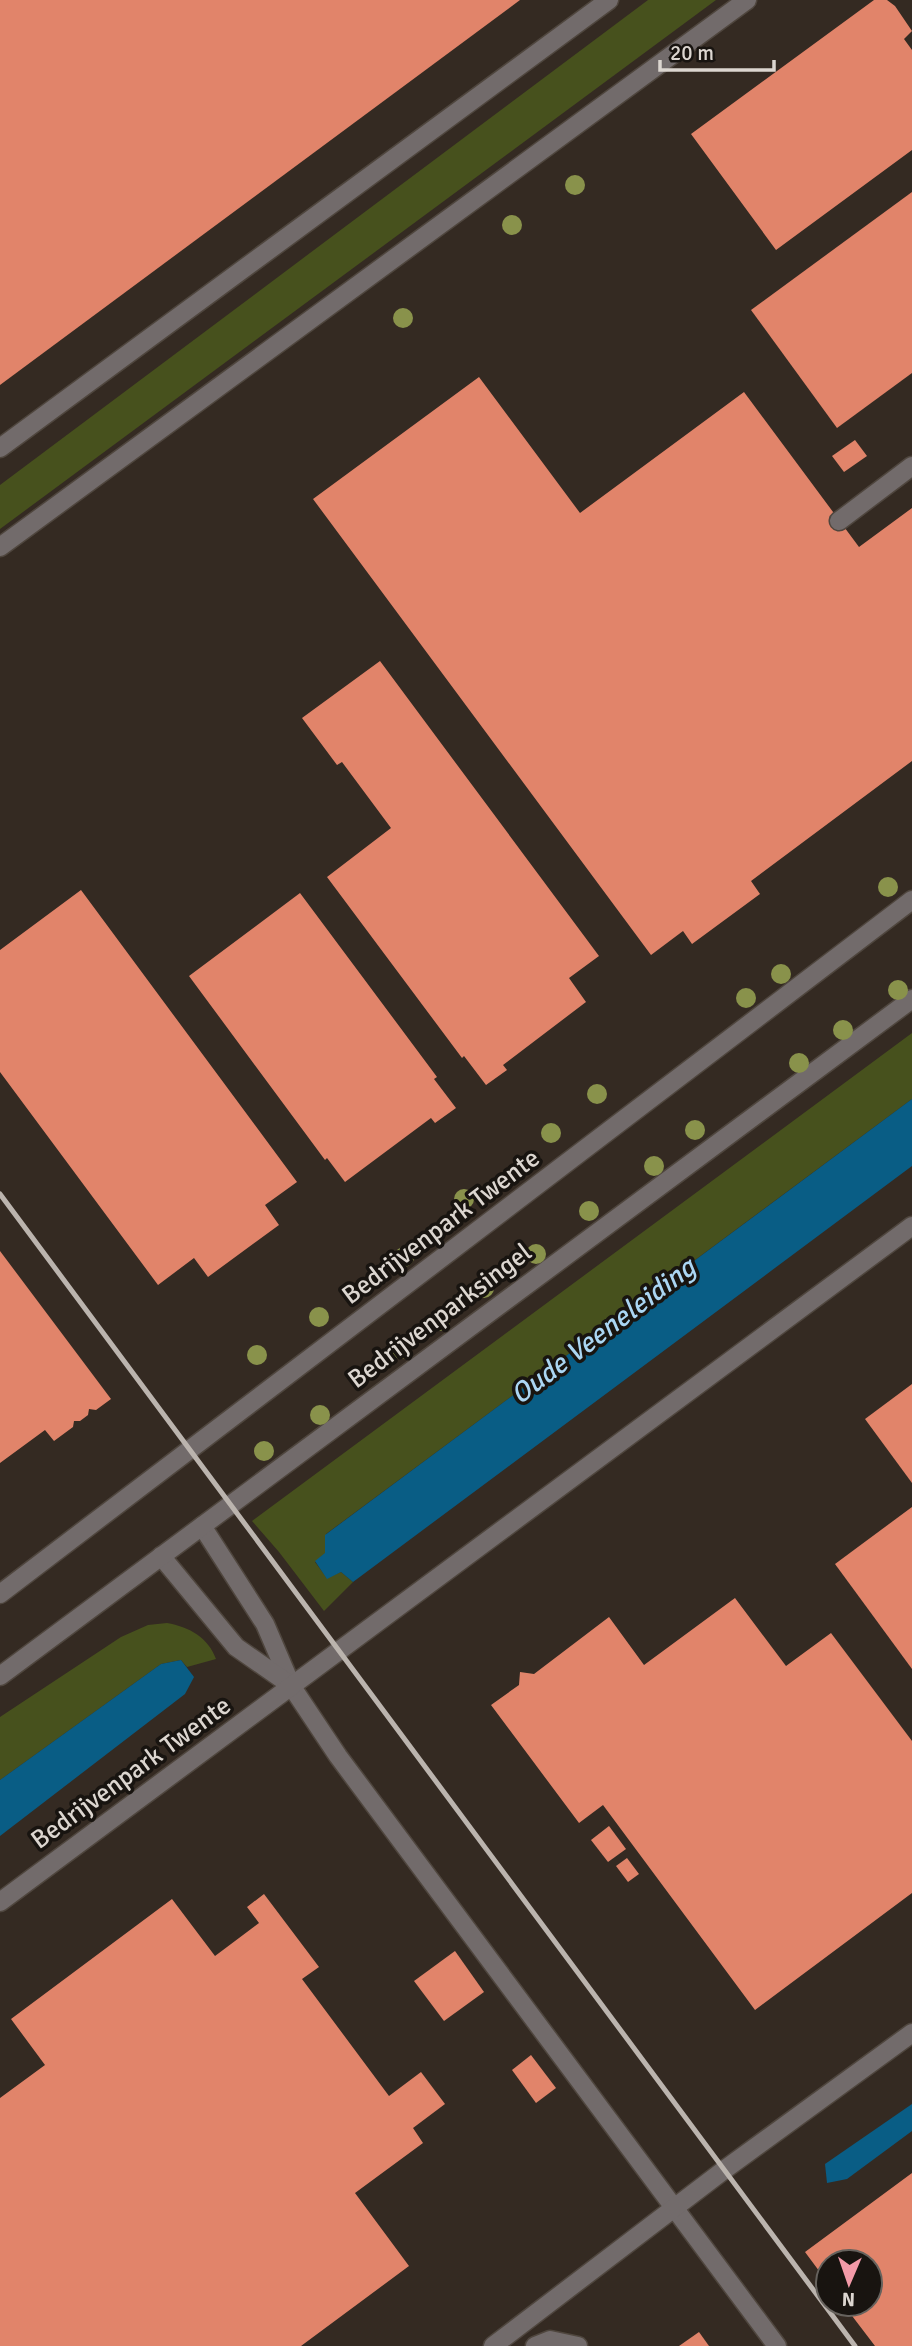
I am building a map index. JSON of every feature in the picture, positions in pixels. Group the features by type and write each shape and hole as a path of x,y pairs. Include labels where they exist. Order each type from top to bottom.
{"street":[{"path":"0,448 610,0"},
{"path":"0,547 747,0"},
{"path":"839,521 912,466"},
{"name":"Bedrijvenpark Twente","path":"0,1594 912,900"},
{"name":"Bedrijvenparksingel","path":"0,1676 912,999"},
{"name":"Bedrijvenpark Twente","path":"0,1902 912,1226"},
{"path":"202,1526 265,1624 292,1687 338,1756 777,2346"},
{"path":"161,1556 236,1647 292,1687"},
{"path":"493,2346 912,2033"},
{"path":"535,2346 550,2340 578,2346"}],"green space":[{"path":"648,0 716,0 0,529 0,485"},
{"path":"912,1033 912,1099 326,1534 326,1553 315,1562 327,1578 341,1572 353,1582 324,1611 252,1521"},
{"path":"167,1623 197,1634 208,1645 216,1659 187,1667 181,1660 161,1664 0,1780 0,1717 121,1637 148,1625"}],"water":[{"name":"Oude Veeneleiding","path":"912,1099 912,1166 353,1582 341,1572 327,1579 315,1561 325,1553 325,1535"},
{"path":"181,1660 194,1677 185,1694 0,1836 0,1780 161,1664"},
{"path":"912,2104 912,2131 847,2179 827,2183 825,2164"}],"building":[{"path":"0,0 520,0 0,385"},
{"path":"874,0 887,0 895,6 912,31 904,39 912,50 912,150 776,250 691,134"},
{"path":"912,192 912,373 837,428 751,310"},
{"path":"479,377 580,513 744,392 859,547 912,508 912,761 751,881 760,894 692,944 683,931 651,955 313,499"},
{"path":"855,440 867,456 844,472 832,456"},
{"path":"380,661 599,956 569,978 586,1002 503,1065 507,1070 486,1085 464,1056 462,1058 327,877 391,828 342,762 337,765 302,718"},
{"path":"81,890 297,1182 265,1205 279,1225 208,1277 194,1258 158,1285 0,1072 0,950"},
{"path":"300,893 437,1077 434,1079 456,1108 435,1123 431,1118 345,1182 327,1158 325,1160 189,976"},
{"path":"0,1251 111,1399 96,1410 89,1409 88,1415 80,1421 74,1421 73,1427 54,1441 45,1430 0,1463"},
{"path":"912,1384 912,1483 865,1419"},
{"path":"912,1507 912,1669 835,1564"},
{"path":"735,1598 786,1666 831,1633 912,1741 912,1893 755,2010 603,1805 579,1823 491,1705 519,1685 520,1672 534,1674 609,1617 644,1665"},
{"path":"609,1826 626,1849 608,1862 591,1840"},
{"path":"627,1858 639,1874 628,1882 616,1866"},
{"path":"264,1894 319,1967 302,1979 389,2096 421,2072 445,2104 413,2128 423,2143 355,2193 409,2266 301,2346 0,2346 0,2098 45,2065 11,2019 172,1899 215,1956 259,1923 247,1907"},
{"path":"455,1951 484,1992 444,2021 414,1981"},
{"path":"531,2055 556,2088 536,2103 512,2070"},
{"path":"912,2173 912,2346 875,2346 854,2318 884,2318 884,2248 814,2248 814,2264 805,2252"},
{"path":"699,2332 709,2346 679,2346"}],"railway":[{"path":"0,1194 855,2346"}]}
